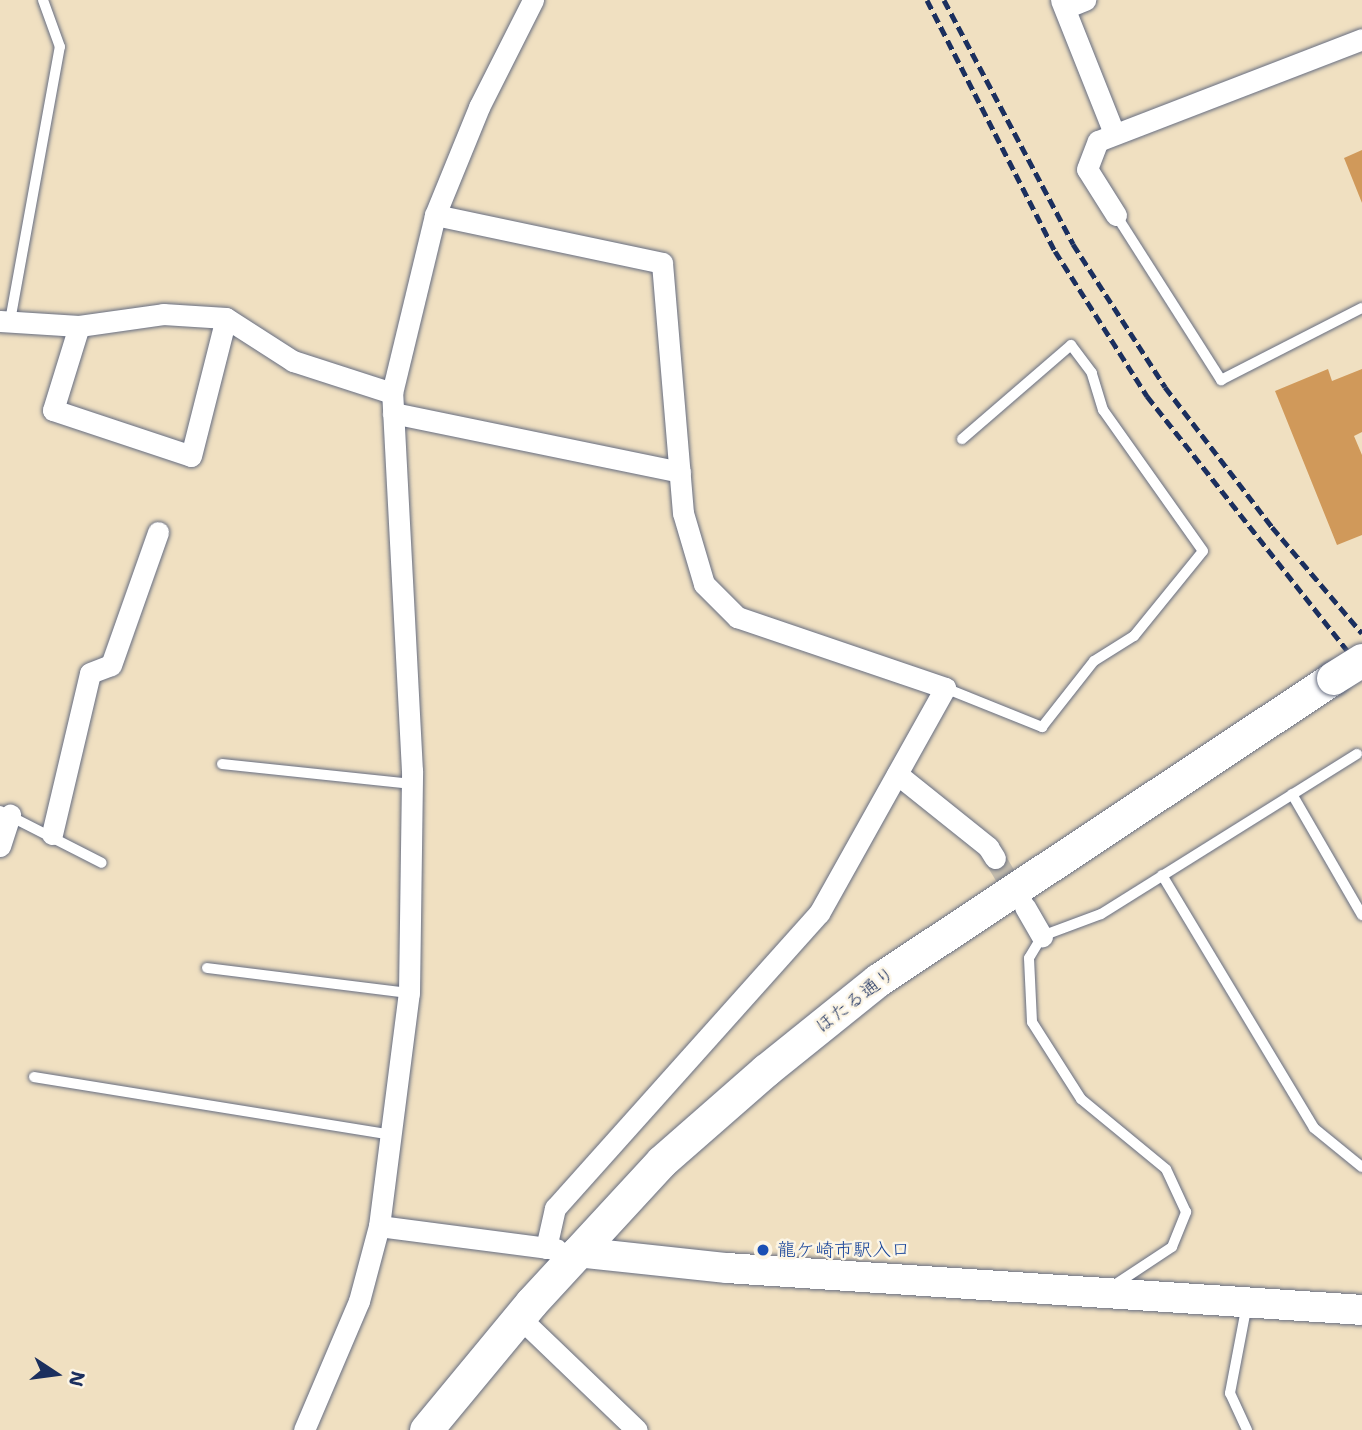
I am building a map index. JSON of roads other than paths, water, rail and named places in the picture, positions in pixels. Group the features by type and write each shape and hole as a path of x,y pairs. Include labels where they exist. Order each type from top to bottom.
{"main road":[{"name":"ほたる通り","path":"426,1430 519,1317 561,1250 692,1131 878,980 1362,660"}],"street":[{"path":"304,1430 359,1301 379,1226 387,1134 409,993 412,784 392,403 435,215 479,107 533,0"},
{"path":"1085,0 1063,4 1114,133"},
{"path":"1116,215 1087,169 1098,141 1362,39"},
{"path":"435,215 662,263 683,513 704,584 737,617 945,688 819,913 555,1208 561,1250"},
{"path":"5,321 79,326 163,314 226,318 293,361 392,403 680,472"},
{"path":"79,326 53,410 191,456 226,318"},
{"path":"52,834 90,673 111,664 158,532"},
{"path":"897,774 989,847 995,858"},
{"path":"0,846 5,813"},
{"path":"1024,907 1042,936"},
{"path":"379,1226 705,1266 1362,1310"},
{"path":"519,1317 637,1430"}],"lane":[{"path":"5,321 60,47 43,0"},
{"path":"1116,215 1221,380 1362,308"},
{"path":"945,688 1042,727 1094,661 1134,636 1203,551 1103,410 1091,373 1071,345 962,439"},
{"path":"1104,1291 1172,1247 1186,1212 1166,1168 1081,1099 1032,1022 1029,958 1042,936 1101,914 1357,754"},
{"path":"222,764 412,784"},
{"path":"1292,794 1362,915"},
{"path":"5,813 52,834 102,863"},
{"path":"1162,875 1314,1128 1362,1167"},
{"path":"207,968 409,993"},
{"path":"34,1077 387,1134"},
{"path":"1247,1301 1230,1394 1247,1430"}],"tunnel":[{"path":"995,858 1020,900"}],"railway":[{"path":"927,0 1055,251 1147,396 1362,669"},
{"path":"944,0 1073,244 1165,387 1272,527 1362,633"}],"place":[{"name":"龍ケ崎市駅入口","path":"763,1250"}]}
